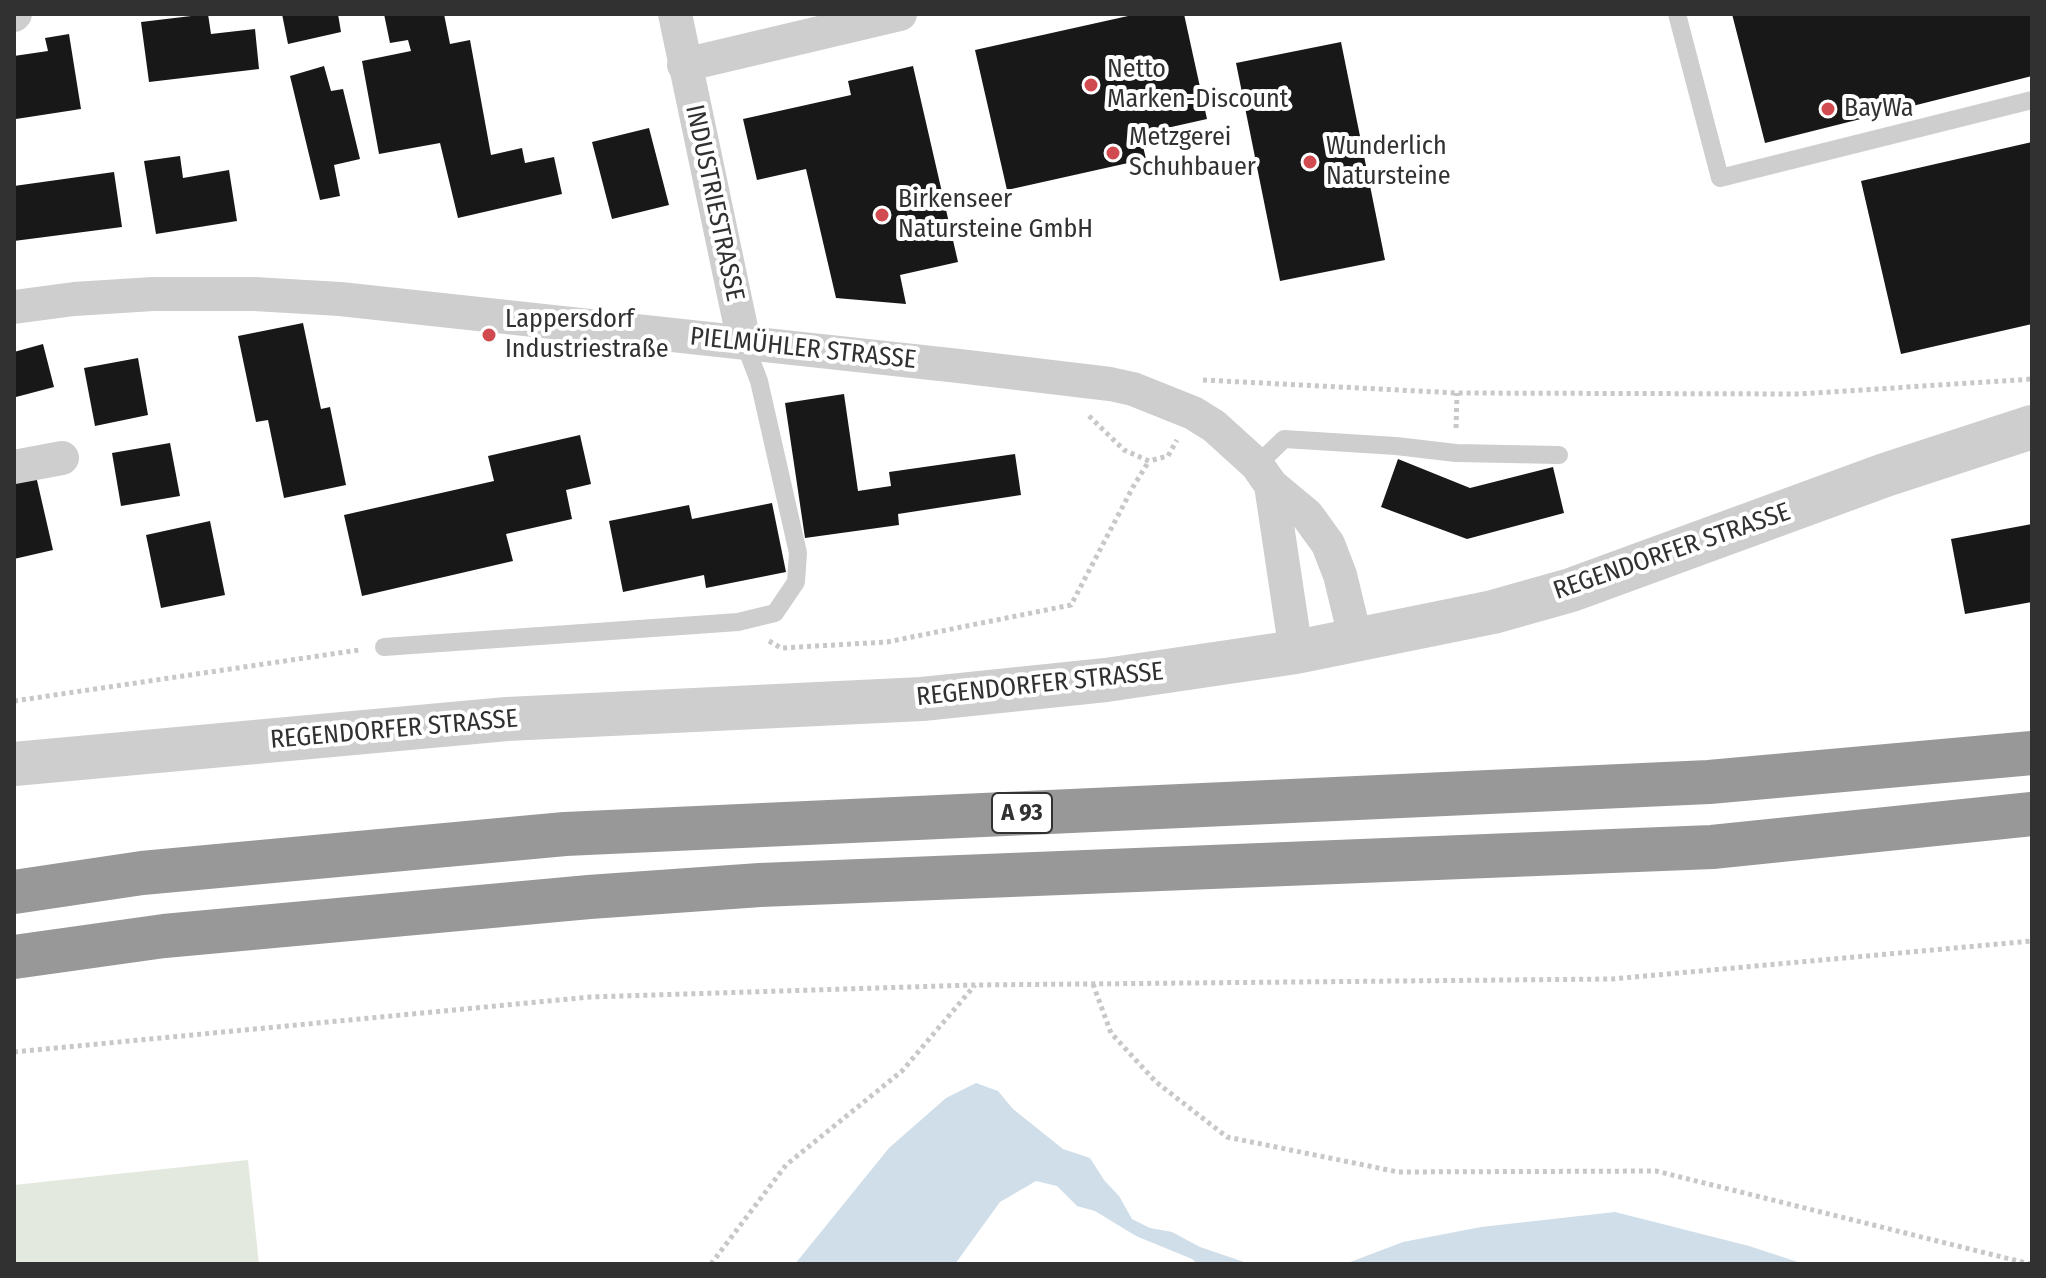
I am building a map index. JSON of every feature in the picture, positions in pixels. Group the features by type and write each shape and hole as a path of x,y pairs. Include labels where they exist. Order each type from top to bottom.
{"highway":[{"name":"A 93","path":"14,892 142,873 565,834 1709,782 2032,753"},
{"path":"14,957 164,936 589,897 745,886 1712,847 2032,814"}],"street":[{"name":"INDUSTRIESTRASSE","path":"675,14 744,342"},
{"path":"684,65 900,14"},
{"name":"PIELMÜHLER STRASSE","path":"14,307 153,294 254,294 340,299 1110,384 1139,391 1193,413 1214,426 1307,515 1328,544 1340,575 1356,641"},
{"name":"REGENDORFER STRASSE","path":"14,764 507,719 922,699 1106,680 1296,652 1493,612 1571,590 1885,475 2032,427"},
{"path":"14,467 62,458"},
{"path":"1264,475 1296,652"}],"lane":[{"path":"1677,14 1720,178 2032,100"},
{"path":"384,647 738,622 775,613 796,582 798,553 759,381 744,342"},
{"path":"1264,475 1284,439 1456,453 1559,455"}],"path":[{"path":"1217,381 1457,393 1800,394 2032,379"},
{"path":"1456,453 1457,393"},
{"path":"738,622 781,648 887,642 1071,605 1149,461"},
{"path":"14,701 384,647"},
{"path":"14,1052 590,997 975,985 1612,979 2032,941"},
{"path":"1093,984 1111,1033 1156,1082 1227,1137 1398,1172 1656,1171 2030,1264"},
{"path":"711,1264 786,1165 902,1071 975,985"}],"shaded area":[{"path":"976,1083 998,1091 1013,1109 1063,1149 1090,1158 1132,1219 1250,1264 1198,1264 1136,1236 1095,1211 1077,1206 1057,1186 1036,1181 1000,1202 955,1264 795,1264 889,1148 946,1098"},
{"path":"248,1160 259,1264 14,1264 14,1185"},
{"path":"1615,1212 1749,1246 1804,1264 1345,1264 1403,1242 1481,1227"}],"building":[{"path":"208,14 211,34 255,29 259,69 149,82 141,22"},
{"path":"282,14 338,14 341,32 288,44"},
{"path":"384,14 444,14 450,44 470,40 491,155 522,148 525,163 554,157 562,194 458,218 440,143 379,154 362,61 411,51 408,40 390,43"},
{"name":"Netto Marken-Discount","path":"1137,14 1184,14 1207,119 1140,134 1146,159 1007,190 975,50"},
{"name":"BayWa","path":"1732,14 2032,14 2032,76 1765,143"},
{"path":"69,34 81,109 16,119 14,56 48,51 45,38"},
{"name":"Wunderlich Natursteine","path":"1341,42 1385,260 1280,281 1236,63"},
{"path":"324,66 331,91 343,89 360,159 334,165 340,196 320,200 290,76"},
{"name":"Birkenseer Natursteine GmbH","path":"913,66 958,262 900,275 906,304 836,298 806,169 757,180 743,119 851,95 848,81"},
{"path":"649,128 669,205 612,219 592,142"},
{"name":"BayWa","path":"2032,142 2032,324 1901,354 1861,181"},
{"path":"180,156 183,178 229,170 237,221 156,234 144,161"},
{"path":"114,172 122,227 14,241 14,186"},
{"path":"303,323 321,409 330,407 346,485 284,498 268,420 256,422 238,336"},
{"path":"43,344 54,387 16,397 14,352"},
{"path":"138,358 148,415 95,426 84,368"},
{"path":"844,394 858,491 891,486 889,472 1015,454 1021,495 898,514 899,525 805,538 785,403"},
{"path":"580,435 591,484 566,490 572,519 506,534 513,561 362,596 344,515 494,481 488,456"},
{"path":"170,443 180,496 121,506 112,453"},
{"path":"1398,459 1470,488 1553,467 1564,513 1467,539 1381,507"},
{"path":"36,476 53,550 14,559 14,481"},
{"path":"772,503 786,572 706,588 704,575 623,592 609,521 689,505 692,519"},
{"path":"210,521 225,595 161,608 146,535"},
{"path":"2032,524 2032,602 1965,614 1951,539"}],"place":[{"name":"Netto Marken-Discount","path":"1091,85"},
{"name":"BayWa","path":"1828,109"},
{"name":"Metzgerei Schuhbauer","path":"1113,153"},
{"name":"Wunderlich Natursteine","path":"1310,162"},
{"name":"Birkenseer Natursteine GmbH","path":"882,215"},
{"name":"Lappersdorf Industriestraße","path":"489,335"}]}
